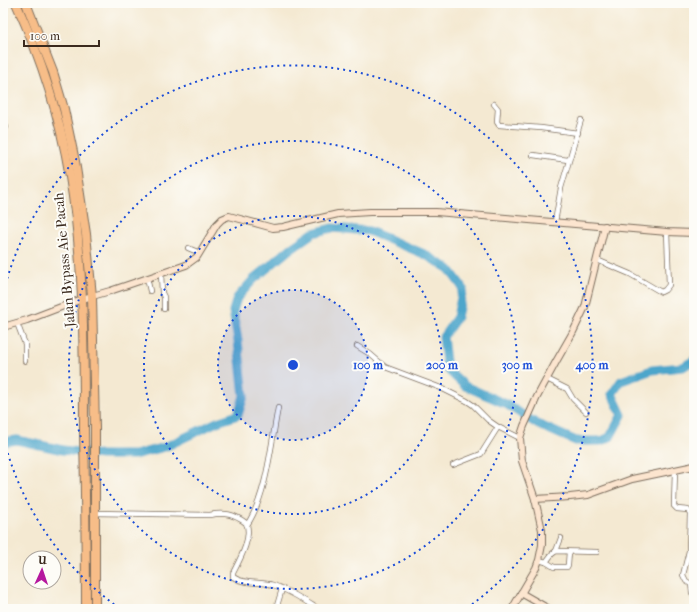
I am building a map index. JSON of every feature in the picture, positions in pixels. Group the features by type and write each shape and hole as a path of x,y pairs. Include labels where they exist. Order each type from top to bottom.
{"highway":[{"name":"Jalan Bypass Aie Pacah","path":"16,3 45,76 56,113 67,158 78,237 82,299 86,609"},
{"name":"Jalan Bypass Aie Pacah","path":"26,3 53,72 70,134 86,234 92,296 96,514"},
{"path":"95,609 96,514"}],"street":[{"path":"494,104 498,109 497,122 499,125 541,128 578,133"},
{"path":"555,222 568,160 582,120"},
{"path":"532,155 568,160"},
{"path":"3,327 186,265 197,257 217,224 222,219 229,216 273,228 338,214 370,212 442,213 667,232 694,232"},
{"path":"512,609 533,575 539,560 542,537 535,499 522,461 520,438 537,397 585,307 605,226"},
{"path":"597,260 630,274 661,292 669,285 667,232"},
{"path":"188,248 200,253"},
{"path":"161,273 164,309"},
{"path":"147,278 150,291"},
{"path":"17,323 25,344 25,361"},
{"path":"357,346 370,354 385,367 442,388 467,401 474,405 488,420 498,427 520,438"},
{"path":"547,379 567,389 573,399 586,412"},
{"path":"278,408 261,494 256,508 247,525 244,550 233,573 233,577 245,582 267,584 282,589 318,609"},
{"path":"453,465 481,454 498,427"},
{"path":"535,499 588,495 632,479 694,466"},
{"path":"675,470 674,506 677,509 688,510 690,513 689,550 683,575 684,578 691,584 692,593"},
{"path":"96,514 210,515 222,513 244,521 247,525"},
{"path":"546,562 556,551 561,538"},
{"path":"556,551 597,552"},
{"path":"539,560 554,567 567,567 569,552"},
{"path":"276,609 282,589"},
{"path":"521,593 549,609"}],"waterway":[{"path":"3,442 17,440 63,450 101,455 134,455 165,447 217,422 238,415 244,396 233,311 237,298 253,280 290,249 313,233 332,228 369,231 424,254 449,269 463,288 457,317 443,337 447,369 465,386 506,404 537,424 576,441 601,441 610,437 622,415 612,394 621,381 652,370 683,367 694,360"}]}
